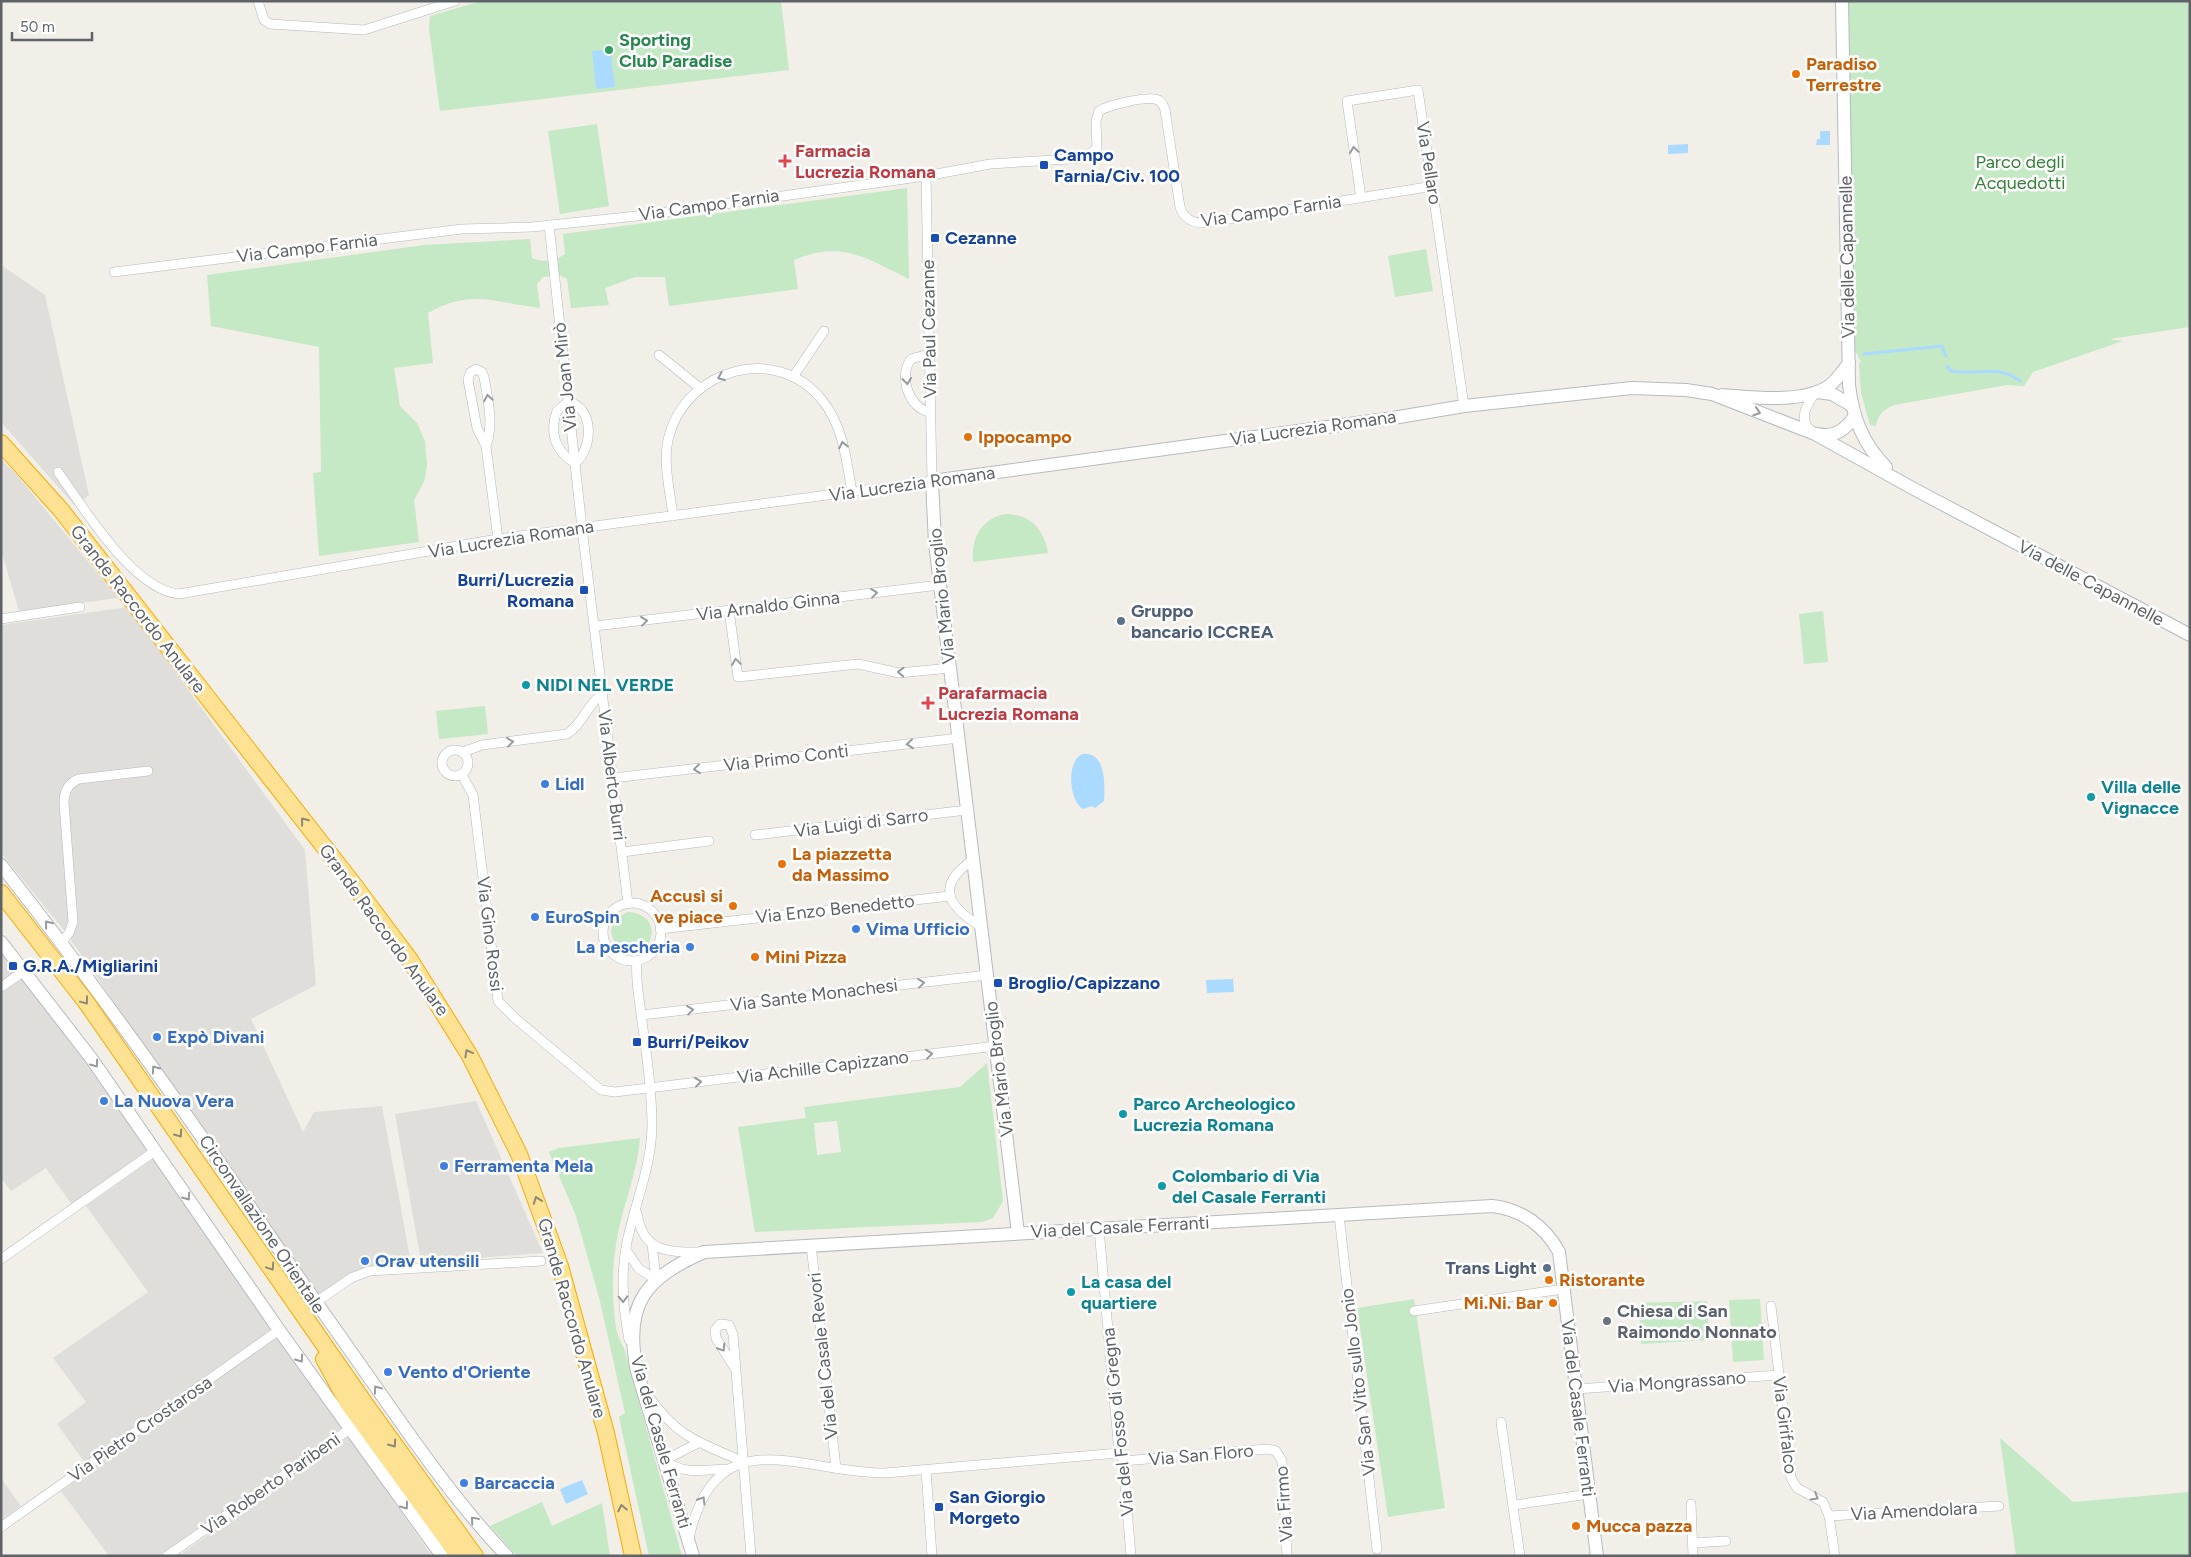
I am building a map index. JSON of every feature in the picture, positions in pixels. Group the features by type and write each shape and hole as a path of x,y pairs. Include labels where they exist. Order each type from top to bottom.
{"highway":[{"name":"Grande Raccordo Anulare","path":"1,443 61,510 348,877 410,960 465,1048 508,1131 556,1253 588,1363 633,1556"},
{"path":"1,893 86,1002 433,1500 475,1556"},
{"path":"304,1316 345,1399 459,1556"}],"street":[{"path":"258,1 264,20 270,24 358,30 378,27 454,1"},
{"name":"Via delle Capannelle","path":"1842,1 1849,363 1853,411 1872,453 1914,489"},
{"name":"Via Pellaro","path":"1361,198 1346,101 1418,90 1464,406"},
{"name":"Via Campo Farnia","path":"114,272 462,229 549,225 646,214 926,176 990,164 1085,158 1097,148 1096,121 1099,111 1114,105 1153,98 1160,101 1165,108 1180,207 1189,220 1205,223 1432,186"},
{"name":"Via Paul Cezanne","path":"926,176 932,481"},
{"name":"Via Joan Mirò","path":"549,225 582,528"},
{"path":"793,377 824,332"},
{"path":"929,354 910,359 906,376 908,391 916,405 923,411 930,412"},
{"path":"659,355 700,388"},
{"path":"1712,394 1764,398 1802,396 1816,392 1834,382 1849,363"},
{"path":"486,446 476,428 468,380 470,373 476,369 482,372 484,377 491,416 491,426 486,446 498,539"},
{"path":"673,516 666,458 669,437 680,408 700,388 725,375 747,369 773,370 793,377 817,394 833,416 841,437 852,493"},
{"name":"Via Lucrezia Romana","path":"58,472 131,568 154,586 176,594 498,539 852,493 1464,406 1632,388 1686,390 1712,394 1815,434"},
{"path":"1816,392 1832,394 1853,411 1849,425 1837,433 1825,436 1815,434 1806,425 1804,415 1816,392"},
{"path":"568,402 576,404 581,409 588,428 587,447 575,463 560,452 554,437 557,411 568,402"},
{"name":"Via delle Capannelle","path":"1815,434 1867,461 1914,489 2190,635"},
{"name":"Via Mario Broglio","path":"932,481 934,527 940,585 1018,1233"},
{"name":"Via Alberto Burri","path":"582,528 628,904"},
{"name":"Via Arnaldo Ginna","path":"595,626 940,585"},
{"path":"1,619 80,607"},
{"path":"729,610 738,677 858,664 899,673 950,668"},
{"path":"463,752 469,764 462,775 454,777 446,773 442,761 450,751 463,752 482,745 567,734 575,727 592,702 602,694"},
{"name":"Via Primo Conti","path":"612,778 959,738"},
{"path":"62,942 69,933 73,922 65,792 72,782 79,779 148,772"},
{"name":"Via Gino Rossi","path":"462,775 473,795 497,993 500,1004 601,1090 615,1092 650,1087"},
{"name":"Via Luigi di Sarro","path":"755,835 968,810"},
{"path":"622,852 709,841"},
{"path":"974,859 955,877 950,896 957,911 982,927"},
{"name":"Circonvallazione Orientale","path":"1,865 62,942 155,1068 315,1302 416,1445 468,1512 507,1556"},
{"name":"Via Enzo Benedetto","path":"660,929 950,896"},
{"path":"628,904 642,905 650,910 656,916 660,929 658,943 654,951 637,961 618,958 608,948 604,940 603,930 608,916 619,906 628,904"},
{"path":"1,942 91,1058 279,1330 442,1556"},
{"path":"634,1354 624,1314 623,1272 626,1250 644,1185 651,1147 650,1087 636,974 637,961"},
{"path":"1,987 24,971"},
{"name":"Via Sante Monachesi","path":"642,1015 987,975"},
{"name":"Via Achille Capizzano","path":"650,1087 996,1046"},
{"path":"1,1259 155,1151"},
{"name":"Via del Casale Ferranti","path":"693,1556 642,1387 634,1354 635,1316 644,1296 656,1279 672,1267 704,1252 1476,1206 1506,1208 1534,1222 1555,1244 1560,1256 1562,1289 1597,1556"},
{"path":"636,1210 641,1230 652,1244 667,1251 704,1252"},
{"path":"991,1234 1008,1222 1016,1211"},
{"name":"Via San Vito sullo Jonio","path":"1339,1215 1377,1548"},
{"name":"Via del Fosso di Gregna","path":"1100,1229 1131,1556"},
{"path":"652,1244 656,1279"},
{"name":"Via del Casale Revori","path":"811,1245 836,1468"},
{"path":"626,1250 639,1269 656,1279"},
{"path":"315,1302 351,1278 369,1272 541,1261"},
{"path":"1414,1311 1562,1289"},
{"name":"Via Girifalco","path":"1772,1306 1792,1481 1799,1489 1821,1499 1829,1516 1835,1556"},
{"path":"736,1370 716,1338 715,1330 720,1324 726,1324 732,1330 736,1370 742,1461 751,1556"},
{"name":"Via Pietro Crostarosa","path":"1,1527 279,1330"},
{"name":"Via Mongrassano","path":"1576,1389 1779,1375"},
{"path":"642,1387 671,1425 698,1443 742,1461"},
{"path":"1501,1422 1520,1556"},
{"name":"Via Roberto Paribeni","path":"167,1556 350,1429"},
{"path":"698,1443 665,1460 674,1467 684,1470 729,1469"},
{"name":"Via San Floro","path":"742,1461 792,1460 877,1473 1104,1455 1121,1457 1267,1449 1278,1453"},
{"name":"Via Firmo","path":"1278,1453 1282,1463 1287,1556"},
{"path":"689,1539 701,1501 729,1469 742,1461"},
{"path":"926,1470 932,1556"},
{"path":"1514,1506 1589,1494"},
{"path":"1691,1504 1693,1556"},
{"name":"Via Amendolara","path":"1829,1516 1999,1506"},
{"path":"1693,1542 1726,1541"}],"shaded area":[{"path":"1,265 45,295 89,495 75,506 1,422"},
{"path":"1,459 17,475 118,598 19,611 1,550"},
{"path":"128,607 305,850 316,985 251,1019 303,1132 314,1112 382,1106 411,1263 369,1266 348,1275 319,1296 63,929 1,853 1,625"},
{"path":"1,948 20,970 1,983"},
{"path":"23,978 149,1149 72,1205 46,1168 11,1191 1,1178 1,993"},
{"path":"476,1101 543,1253 421,1262 395,1114"},
{"path":"154,1158 275,1329 85,1463 57,1424 86,1402 53,1358 148,1292 86,1206"},
{"path":"278,1336 342,1428 160,1556 109,1556 61,1491"},
{"path":"348,1436 432,1556 178,1556"},
{"path":"1,1478 21,1506 1,1520"}],"green space":[{"name":"Sporting Club Paradise","path":"481,1 781,1 789,70 440,111 429,29 430,16"},
{"name":"Parco degli Acquedotti","path":"1846,1 2190,1 2190,327 2109,339 2123,341 2033,372 2024,386 2007,385 1894,405 1882,413 1878,418 1876,426 1870,425 1861,393 1859,364 1861,362 1854,348"},
{"path":"597,124 609,206 560,214 548,131"},
{"path":"907,188 909,279 866,258 840,252 826,252 811,254 794,260 798,289 669,306 665,277 635,277 605,288 609,305 571,308 567,279 559,275 543,277 537,284 540,308 484,299 471,299 443,305 428,313 433,363 394,368 400,406 417,423 425,441 427,466 424,482 414,500 419,542 319,556 313,473 321,472 319,347 211,326 207,275 424,245 530,239 532,258 540,261 549,261 565,254 563,234"},
{"path":"1426,249 1433,291 1395,297 1388,256"},
{"path":"1005,514 1022,517 1034,524 1043,537 1048,553 973,562 974,545 979,531 990,520"},
{"path":"1823,611 1828,662 1804,664 1799,614"},
{"path":"485,706 488,734 439,739 436,711"},
{"path":"628,912 639,914 647,920 652,929 650,940 643,950 634,953 625,951 613,937 612,928 616,919"},
{"path":"987,1063 1003,1201 993,1218 982,1222 755,1232 738,1127 806,1118 804,1107 960,1087","holes":["837,1121 841,1152 817,1155 814,1123"]},
{"path":"640,1138 635,1168 619,1227 615,1250 613,1297 615,1319 682,1556 649,1556 619,1417 625,1413 600,1301 576,1216 549,1152 559,1148"},
{"path":"1414,1299 1445,1508 1388,1517 1357,1308"},
{"path":"1760,1299 1764,1360 1733,1362 1729,1300"},
{"path":"1707,1301 1709,1340 1641,1344 1639,1303"},
{"path":"2000,1438 2073,1502 2190,1492 2190,1556 2016,1556"},
{"path":"542,1502 552,1526 602,1503 610,1556 517,1556 490,1526"}],"water":[{"path":"610,49 615,87 596,89 592,51"},
{"path":"1820,131 1830,131 1830,145 1816,145 1817,139 1820,139"},
{"path":"1688,144 1688,153 1668,154 1668,145"},
{"path":"1082,754 1090,754 1096,758 1100,763 1104,778 1104,801 1095,808 1092,806 1083,809 1078,805 1072,790 1073,765"},
{"path":"1233,979 1234,992 1207,993 1206,980"},
{"path":"582,1480 588,1494 566,1504 560,1489"}],"waterway":[{"path":"1864,354 1942,346 1946,356"},
{"path":"1947,366 1951,371 1960,372 1995,371 2020,381"}],"place":[{"name":"Sporting Club Paradise","path":"609,50"},
{"name":"Paradiso Terrestre","path":"1796,74"},
{"name":"Farmacia Lucrezia Romana","path":"785,161"},
{"name":"Campo Farnia/Civ. 100","path":"1044,165"},
{"name":"Cezanne","path":"935,238"},
{"name":"Ippocampo","path":"968,437"},
{"name":"Burri/Lucrezia Romana","path":"584,590"},
{"name":"Gruppo bancario ICCREA","path":"1121,621"},
{"name":"NIDI NEL VERDE","path":"526,685"},
{"name":"Parafarmacia Lucrezia Romana","path":"928,703"},
{"name":"Lidl","path":"545,784"},
{"name":"Villa delle Vignacce","path":"2091,797"},
{"name":"La piazzetta da Massimo","path":"782,864"},
{"name":"Accusì si ve piace","path":"733,906"},
{"name":"EuroSpin","path":"535,917"},
{"name":"Vima Ufficio","path":"856,929"},
{"name":"La pescheria","path":"690,947"},
{"name":"Mini Pizza","path":"755,957"},
{"name":"G.R.A./Migliarini","path":"13,966"},
{"name":"Broglio/Capizzano","path":"998,983"},
{"name":"Expò Divani","path":"157,1037"},
{"name":"Burri/Peikov","path":"637,1042"},
{"name":"La Nuova Vera","path":"104,1101"},
{"name":"Parco Archeologico Lucrezia Romana","path":"1123,1114"},
{"name":"Ferramenta Mela","path":"444,1166"},
{"name":"Colombario di Via del Casale Ferranti","path":"1162,1186"},
{"name":"Orav utensili","path":"365,1261"},
{"name":"Trans Light","path":"1547,1268"},
{"name":"Ristorante","path":"1549,1280"},
{"name":"La casa del quartiere","path":"1071,1292"},
{"name":"Mi.Ni. Bar","path":"1553,1303"},
{"name":"Chiesa di San Raimondo Nonnato","path":"1607,1321"},
{"name":"Vento d'Oriente","path":"388,1372"},
{"name":"Barcaccia","path":"464,1483"},
{"name":"San Giorgio Morgeto","path":"939,1507"},
{"name":"Mucca pazza","path":"1576,1526"}]}
